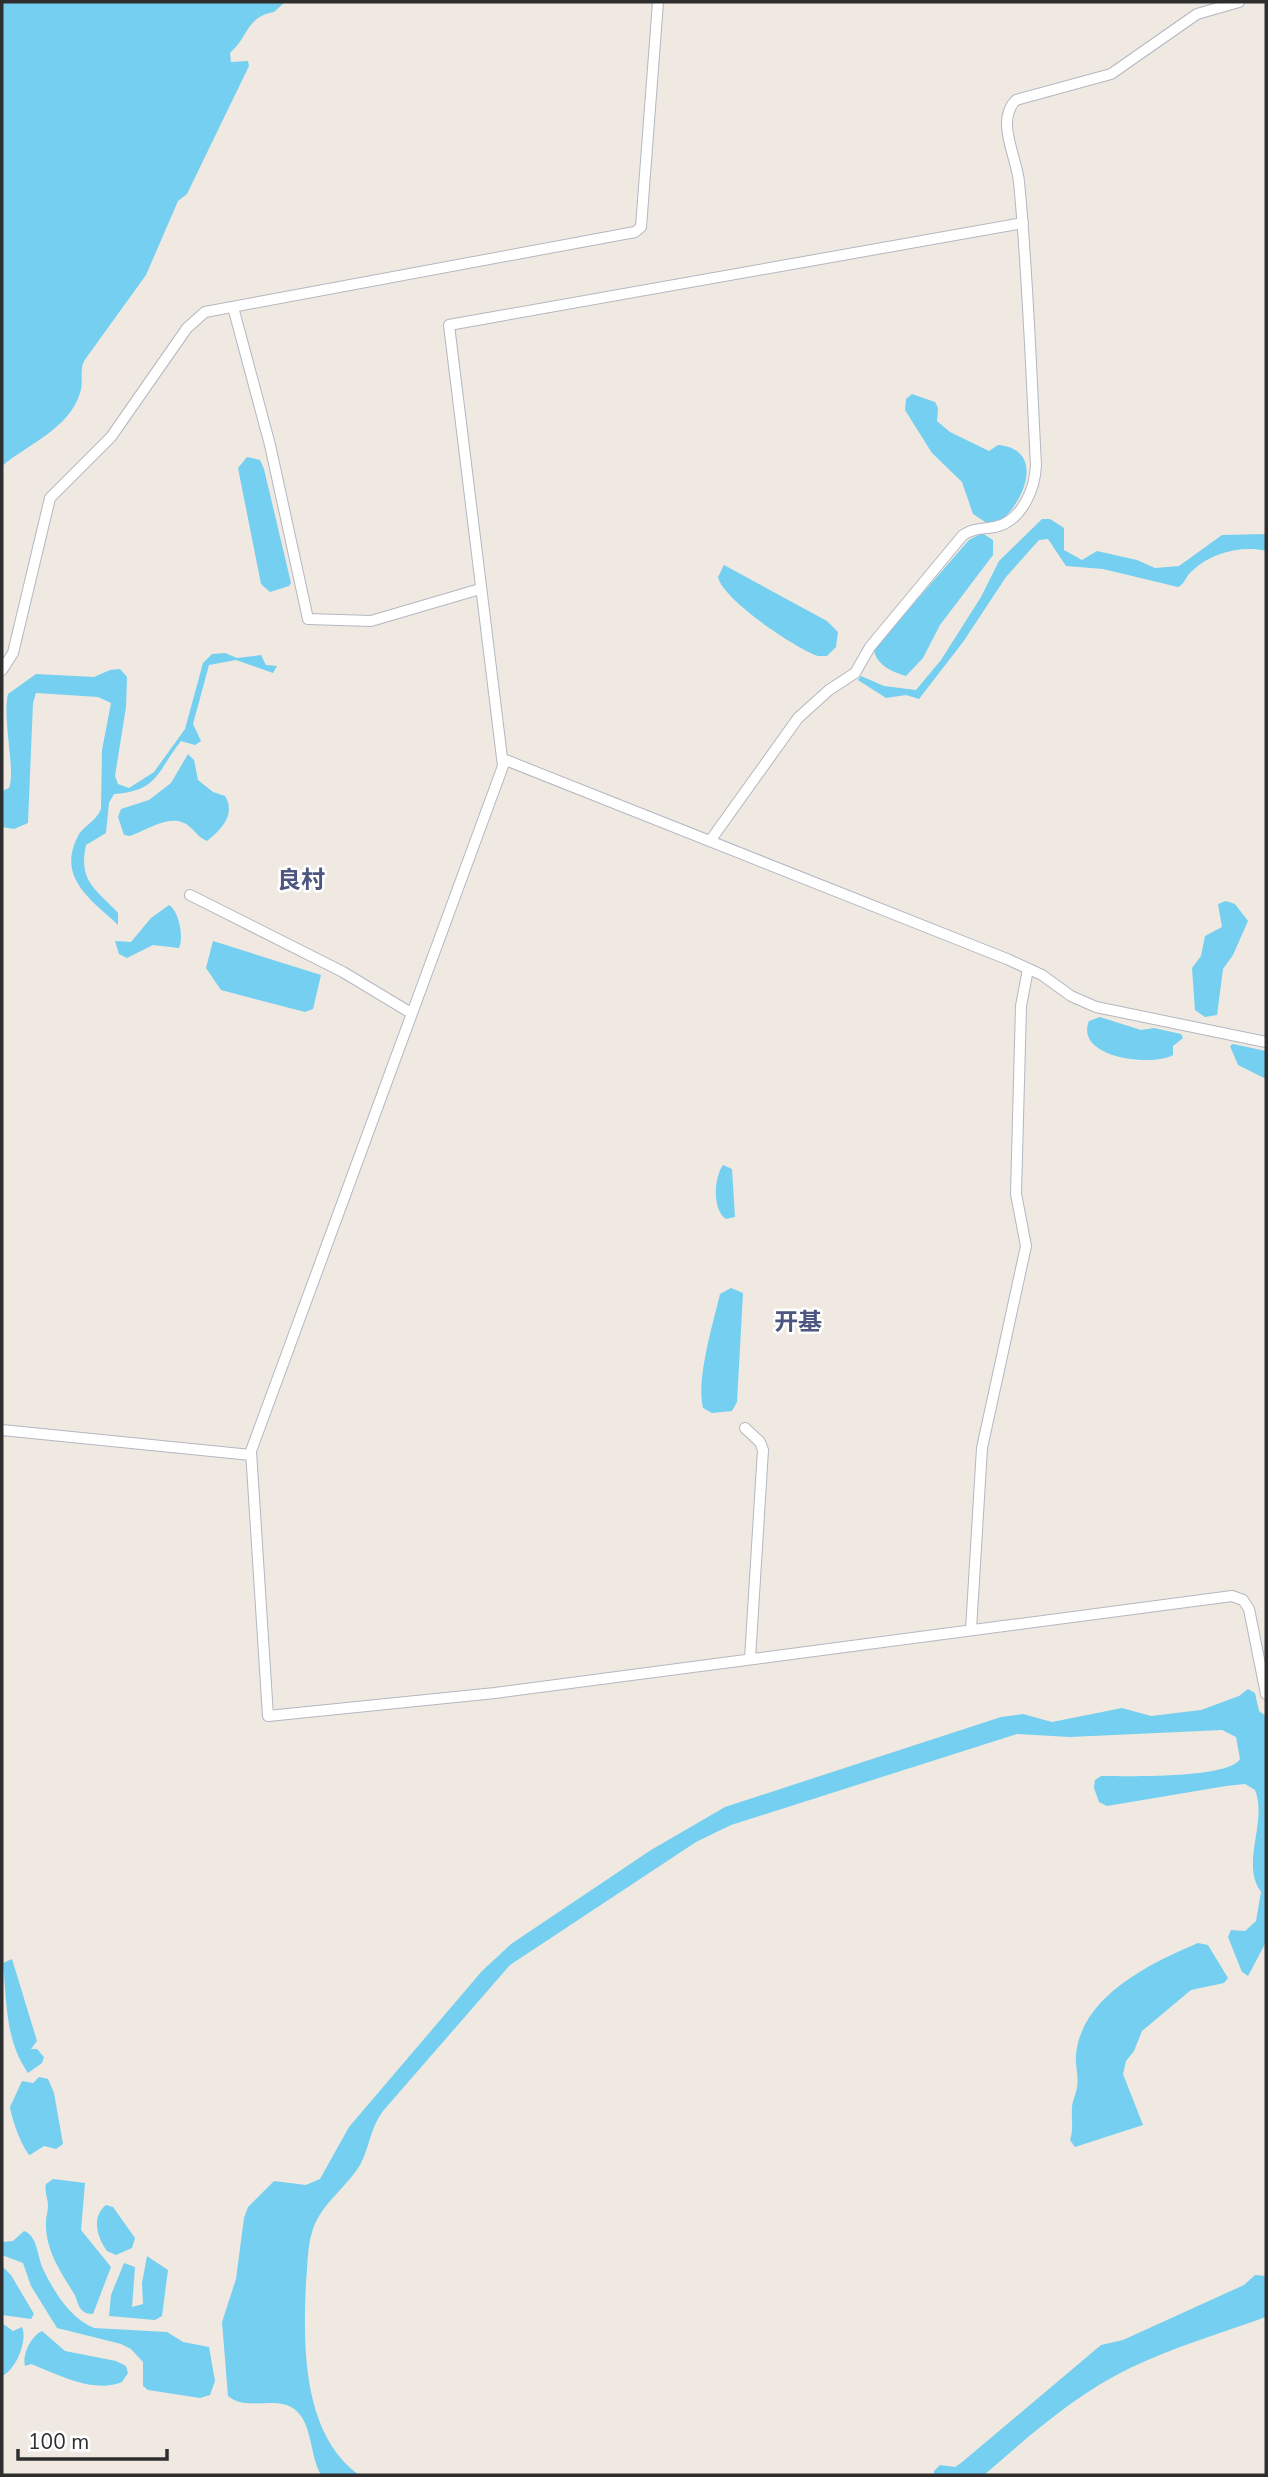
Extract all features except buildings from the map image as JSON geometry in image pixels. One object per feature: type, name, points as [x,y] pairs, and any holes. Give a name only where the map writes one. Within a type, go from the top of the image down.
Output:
[{"type":"street","points":[[2,670],[13,653],[50,498],[111,437],[192,323],[205,312],[635,232],[641,227],[644,216],[658,2]]},
{"type":"street","points":[[710,841],[798,718],[829,690],[855,673],[870,647],[963,535],[976,528],[1006,523],[1032,491],[1036,465],[1023,223],[1019,176],[1007,124],[1010,106],[1016,100],[1111,74],[1197,14],[1239,2]]},
{"type":"street","points":[[1023,223],[449,326],[503,759],[501,776],[260,1422],[251,1455],[268,1716],[495,1693],[1234,1596],[1243,1600],[1249,1609],[1266,1694]]},
{"type":"street","points":[[233,307],[270,445],[308,619],[371,621],[480,589]]},
{"type":"street","points":[[503,759],[1028,969],[1096,1007],[1266,1042]]},
{"type":"street","points":[[190,895],[343,972],[411,1013]]},
{"type":"street","points":[[971,1630],[982,1448],[1026,1246],[1016,1194],[1021,1006],[1028,969]]},
{"type":"street","points":[[745,1428],[760,1443],[763,1450],[750,1659]]},
{"type":"street","points":[[2,1430],[251,1455]]},
{"type":"water","points":[[2,2],[285,2],[274,12],[258,18],[230,53],[231,62],[248,61],[249,66],[187,194],[178,201],[146,275],[84,361],[81,389],[75,406],[47,435],[2,466]]},
{"type":"water","points":[[912,394],[935,402],[938,408],[937,421],[950,432],[989,451],[998,445],[1012,448],[1021,455],[1026,465],[1024,487],[1003,519],[987,523],[973,514],[962,482],[932,453],[905,410],[906,399]]},
{"type":"water","points":[[247,457],[260,460],[264,469],[291,583],[270,592],[261,584],[238,468]]},
{"type":"water","points":[[1042,519],[1050,519],[1064,528],[1064,550],[1082,560],[1097,551],[1137,560],[1155,568],[1179,566],[1222,535],[1266,534],[1266,551],[1247,549],[1217,555],[1190,573],[1178,587],[1103,569],[1066,566],[1048,539],[1039,540],[1006,577],[963,642],[919,699],[906,695],[886,698],[858,680],[861,676],[884,686],[916,690],[941,660],[981,597],[999,561]]},
{"type":"water","points":[[982,533],[993,540],[993,555],[940,625],[923,658],[906,676],[885,667],[877,659],[874,649],[969,540]]},
{"type":"water","points":[[724,565],[827,621],[838,632],[836,647],[827,656],[818,656],[793,644],[761,622],[723,587],[718,577]]},
{"type":"water","points":[[225,653],[237,658],[261,655],[266,665],[277,666],[273,673],[236,660],[209,665],[193,724],[201,741],[195,745],[181,741],[149,784],[140,789],[114,794],[109,803],[106,833],[86,845],[84,858],[87,876],[96,891],[118,913],[118,925],[81,888],[71,866],[77,838],[101,809],[102,750],[111,703],[98,697],[36,693],[33,703],[28,823],[14,829],[2,827],[2,791],[9,788],[11,780],[8,694],[36,674],[94,677],[120,669],[127,677],[126,707],[115,776],[118,784],[129,788],[154,772],[185,729],[203,663],[212,654]]},
{"type":"water","points":[[188,754],[194,760],[198,780],[213,792],[225,796],[229,809],[226,821],[207,841],[190,827],[176,821],[160,823],[130,836],[124,835],[118,817],[121,809],[149,800],[171,783]]},
{"type":"water","points":[[1226,901],[1235,904],[1248,921],[1233,955],[1223,969],[1217,1015],[1205,1017],[1195,1010],[1192,968],[1201,956],[1205,936],[1222,927],[1218,904]]},
{"type":"water","points":[[169,905],[180,925],[179,948],[153,945],[127,958],[119,954],[115,941],[131,942],[151,918]]},
{"type":"water","points":[[213,941],[321,975],[313,1009],[305,1012],[221,990],[206,968]]},
{"type":"water","points":[[1100,1017],[1141,1030],[1154,1028],[1181,1034],[1183,1038],[1173,1046],[1173,1055],[1163,1059],[1118,1056],[1093,1044],[1087,1034],[1089,1021]]},
{"type":"water","points":[[1233,1044],[1266,1051],[1266,1079],[1238,1065],[1230,1046]]},
{"type":"water","points":[[723,1165],[732,1169],[735,1217],[726,1219],[718,1208],[716,1193]]},
{"type":"water","points":[[731,1288],[743,1293],[737,1402],[732,1411],[712,1413],[703,1408],[703,1367],[720,1294]]},
{"type":"water","points":[[1248,1689],[1255,1693],[1259,1711],[1266,1716],[1266,1942],[1248,1976],[1242,1972],[1228,1937],[1231,1930],[1245,1931],[1256,1921],[1261,1892],[1255,1881],[1253,1868],[1258,1815],[1255,1790],[1245,1784],[1226,1786],[1107,1806],[1099,1802],[1094,1788],[1095,1780],[1101,1776],[1175,1775],[1217,1770],[1232,1765],[1240,1759],[1236,1737],[1222,1730],[1070,1737],[1017,1734],[731,1825],[696,1842],[510,1965],[383,2111],[360,2165],[317,2220],[310,2242],[306,2282],[306,2360],[310,2387],[316,2413],[326,2436],[340,2458],[359,2475],[321,2475],[305,2422],[294,2408],[276,2403],[246,2403],[228,2396],[222,2322],[236,2279],[244,2218],[248,2207],[274,2181],[306,2185],[320,2179],[349,2127],[482,1971],[511,1944],[651,1850],[725,1807],[1001,1717],[1023,1714],[1052,1722],[1122,1708],[1151,1716],[1201,1710],[1239,1696]]},
{"type":"water","points":[[1198,1943],[1208,1945],[1228,1978],[1224,1983],[1191,1990],[1142,2031],[1134,2051],[1126,2061],[1123,2074],[1143,2125],[1075,2147],[1070,2140],[1072,2105],[1077,2083],[1076,2055],[1081,2034],[1091,2015],[1121,1984]]},
{"type":"water","points":[[12,1959],[37,2041],[31,2049],[37,2049],[44,2057],[42,2063],[28,2073],[15,2048],[8,2021],[3,1963]]},
{"type":"water","points":[[39,2077],[48,2079],[54,2093],[63,2144],[56,2149],[44,2146],[30,2155],[18,2133],[10,2107],[22,2081],[33,2083]]},
{"type":"water","points":[[53,2179],[85,2183],[81,2230],[111,2267],[93,2314],[84,2312],[79,2306],[54,2259],[48,2241],[46,2184]]},
{"type":"water","points":[[106,2205],[113,2207],[135,2238],[132,2248],[116,2255],[107,2251],[98,2233],[98,2215]]},
{"type":"water","points":[[24,2231],[35,2242],[43,2269],[58,2295],[70,2311],[85,2324],[94,2328],[167,2332],[183,2342],[209,2347],[215,2381],[210,2395],[200,2398],[148,2390],[143,2386],[143,2362],[131,2349],[57,2328],[31,2286],[23,2263],[2,2255],[2,2242],[13,2241]]},
{"type":"water","points":[[147,2256],[168,2270],[162,2316],[155,2320],[109,2316],[111,2295],[124,2263],[135,2267],[132,2307],[143,2304],[142,2283]]},
{"type":"water","points":[[2,2266],[11,2275],[34,2314],[31,2319],[2,2315]]},
{"type":"water","points":[[1255,2275],[1266,2276],[1266,2317],[1163,2353],[1110,2378],[1054,2417],[984,2475],[934,2475],[940,2465],[955,2467],[961,2463],[1101,2345],[1123,2340],[1244,2285]]},
{"type":"water","points":[[2,2323],[13,2331],[22,2327],[23,2339],[16,2361],[2,2376]]},
{"type":"water","points":[[42,2331],[65,2351],[116,2361],[126,2366],[128,2373],[122,2382],[100,2386],[76,2381],[31,2364],[25,2366],[28,2346]]},
{"type":"district","name":"良村","points":[[301,880]]},
{"type":"district","name":"开基","points":[[798,1322]]}]
